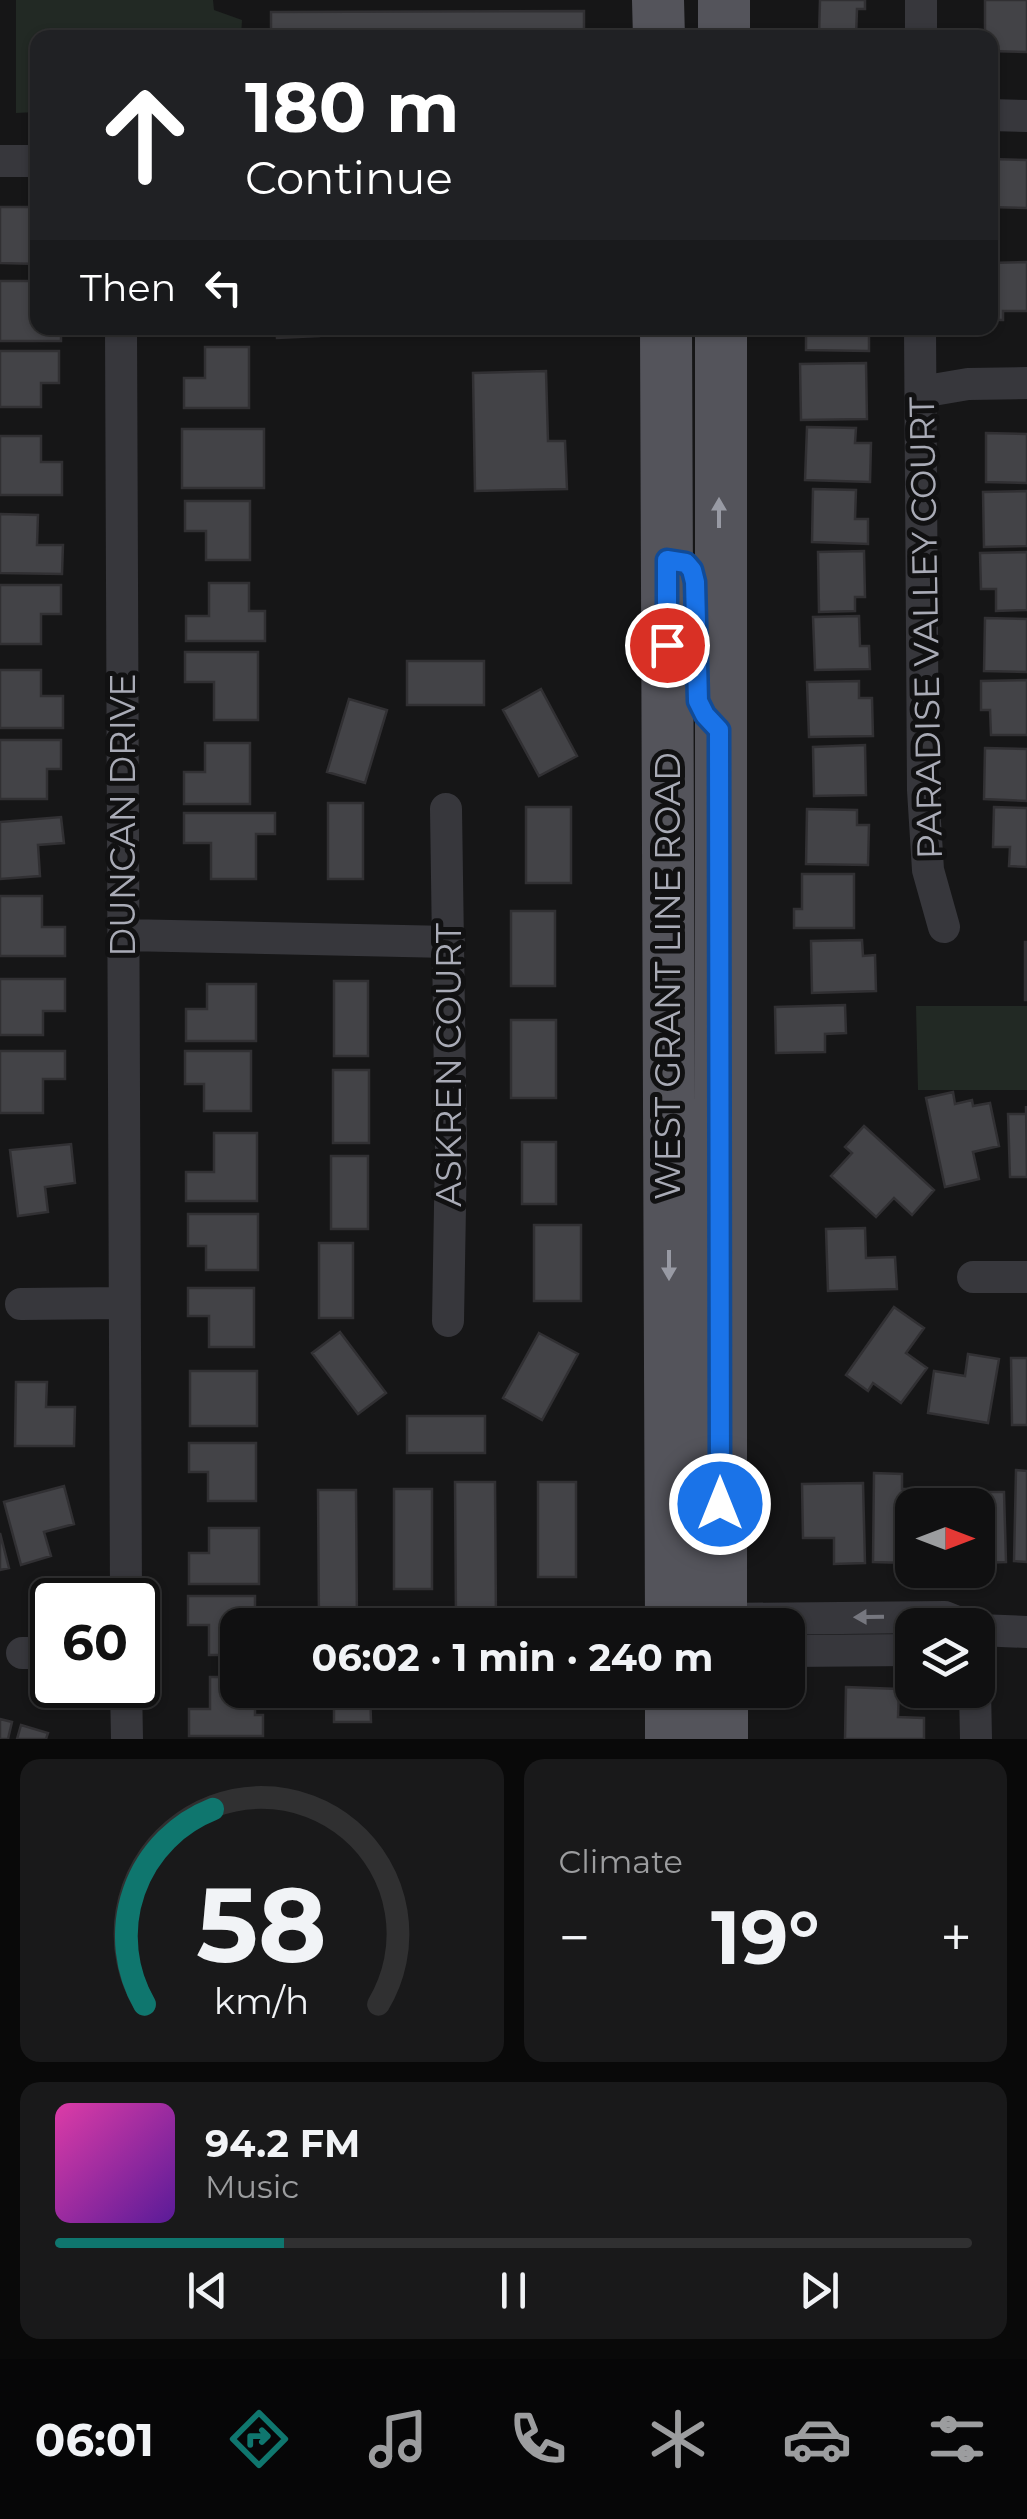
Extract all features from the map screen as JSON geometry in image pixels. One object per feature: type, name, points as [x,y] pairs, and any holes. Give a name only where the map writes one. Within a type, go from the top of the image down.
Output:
[{"type":"main road","points":[[658,0],[659,30]]},
{"type":"main road","points":[[724,0],[724,30]]},
{"type":"main road","name":"WEST GRANT LINE ROAD","points":[[666,335],[667,560],[703,1608]]},
{"type":"main road","name":"WEST GRANT LINE ROAD","points":[[704,1608],[719,730],[721,335]]},
{"type":"main road","points":[[667,560],[686,563],[692,570],[698,701],[719,730]]},
{"type":"main road","points":[[671,1708],[671,1739]]},
{"type":"main road","points":[[722,1708],[722,1739]]},
{"type":"street","points":[[921,0],[921,30]]},
{"type":"street","points":[[998,115],[1027,116]]},
{"type":"street","points":[[0,161],[30,161]]},
{"type":"street","name":"DUNCAN DRIVE","points":[[121,335],[126,1578]]},
{"type":"street","name":"PARADISE VALLEY COURT","points":[[920,335],[923,790],[928,870],[944,927]]},
{"type":"street","points":[[922,392],[968,384],[1027,384]]},
{"type":"street","name":"ASKREN COURT","points":[[446,809],[448,1322]]},
{"type":"street","points":[[124,935],[449,942]]},
{"type":"street","points":[[972,1277],[1027,1278]]},
{"type":"street","points":[[21,1304],[122,1303]]},
{"type":"street","points":[[805,1620],[895,1617]]},
{"type":"street","points":[[995,1631],[1027,1632]]},
{"type":"street","points":[[805,1651],[895,1650]]},
{"type":"street","points":[[126,1708],[127,1739]]},
{"type":"street","points":[[976,1708],[976,1739]]},
{"type":"shaded area","points":[[16,0],[213,0],[214,10],[242,20],[241,30],[30,30],[30,112],[16,113]]},
{"type":"shaded area","points":[[916,1006],[1027,1006],[1027,1090],[918,1090]]},
{"type":"building","points":[[820,0],[865,0],[865,9],[857,9],[856,30],[819,30]]},
{"type":"building","points":[[985,0],[1027,0],[1027,52],[998,51],[998,30],[985,30]]},
{"type":"building","points":[[584,11],[584,30],[271,30],[271,12]]},
{"type":"building","points":[[998,159],[1027,160],[1027,208],[998,207]]},
{"type":"building","points":[[0,207],[30,207],[30,264],[0,263]]},
{"type":"building","points":[[1027,262],[1027,311],[1003,311],[1003,320],[998,320],[998,263]]},
{"type":"building","points":[[0,281],[30,281],[30,335],[61,335],[61,341],[0,341]]},
{"type":"building","points":[[277,335],[319,335],[319,336]]},
{"type":"building","points":[[806,335],[869,335],[869,351],[806,350]]},
{"type":"building","points":[[205,347],[249,347],[249,408],[184,408],[184,378],[205,378]]},
{"type":"building","points":[[0,351],[59,351],[59,383],[41,383],[41,407],[0,407]]},
{"type":"building","points":[[866,363],[867,419],[801,420],[800,364]]},
{"type":"building","points":[[546,371],[548,441],[565,441],[567,489],[475,491],[473,373]]},
{"type":"building","points":[[807,427],[856,428],[855,443],[871,443],[870,482],[805,480]]},
{"type":"building","points":[[182,429],[264,429],[264,488],[182,488]]},
{"type":"building","points":[[986,433],[1027,434],[1027,483],[986,482]]},
{"type":"building","points":[[0,436],[41,436],[41,462],[62,462],[62,495],[0,495]]},
{"type":"building","points":[[813,489],[856,490],[855,519],[868,519],[868,544],[812,542]]},
{"type":"building","points":[[1027,491],[1027,546],[984,547],[983,492]]},
{"type":"building","points":[[185,501],[250,501],[250,560],[206,560],[206,531],[185,531]]},
{"type":"building","points":[[0,514],[38,515],[37,545],[63,545],[62,574],[0,573]]},
{"type":"building","points":[[864,551],[865,597],[855,597],[855,611],[819,612],[818,552]]},
{"type":"building","points":[[1027,552],[1027,610],[996,611],[996,589],[981,589],[980,553]]},
{"type":"building","points":[[209,583],[249,583],[249,611],[265,611],[265,641],[186,641],[186,616],[209,616]]},
{"type":"building","points":[[0,585],[61,585],[61,614],[41,614],[41,644],[0,644]]},
{"type":"building","points":[[859,616],[860,646],[869,646],[870,669],[815,670],[813,617]]},
{"type":"building","points":[[985,618],[1027,619],[1027,672],[984,671]]},
{"type":"building","points":[[185,652],[258,652],[258,720],[214,720],[214,682],[185,682]]},
{"type":"building","points":[[407,661],[484,661],[484,705],[407,705]]},
{"type":"building","points":[[0,670],[41,670],[41,696],[63,696],[63,728],[0,728]]},
{"type":"building","points":[[1027,680],[1027,735],[991,735],[990,710],[981,710],[981,681]]},
{"type":"building","points":[[859,681],[859,698],[872,698],[873,736],[809,737],[807,682]]},
{"type":"building","points":[[541,689],[577,756],[539,776],[503,710]]},
{"type":"building","points":[[349,699],[387,710],[365,783],[327,772]]},
{"type":"building","points":[[0,740],[61,740],[61,769],[47,769],[47,799],[0,799]]},
{"type":"building","points":[[205,743],[250,743],[250,804],[184,804],[184,772],[205,772]]},
{"type":"building","points":[[865,745],[866,795],[814,796],[813,747]]},
{"type":"building","points":[[985,748],[1027,749],[1027,801],[984,799]]},
{"type":"building","points":[[328,803],[363,803],[363,879],[328,879]]},
{"type":"building","points":[[526,807],[571,807],[571,883],[526,883]]},
{"type":"building","points":[[994,807],[1027,808],[1027,867],[1009,866],[1010,847],[993,847]]},
{"type":"building","points":[[807,809],[857,810],[857,825],[869,825],[868,865],[806,864]]},
{"type":"building","points":[[184,813],[275,813],[275,834],[256,834],[256,879],[211,879],[211,843],[184,843]]},
{"type":"building","points":[[61,817],[64,843],[38,845],[40,876],[0,879],[0,822]]},
{"type":"building","points":[[802,874],[854,874],[854,928],[794,928],[794,909],[802,909]]},
{"type":"building","points":[[0,896],[42,896],[42,927],[65,927],[65,956],[0,956]]},
{"type":"building","points":[[511,911],[555,911],[555,986],[511,986]]},
{"type":"building","points":[[862,940],[863,956],[875,955],[876,991],[812,993],[811,941]]},
{"type":"building","points":[[1027,942],[1027,1000],[1025,1000]]},
{"type":"building","points":[[0,979],[65,979],[65,1011],[43,1011],[43,1035],[0,1035]]},
{"type":"building","points":[[334,981],[368,981],[368,1056],[334,1056]]},
{"type":"building","points":[[207,984],[256,984],[256,1041],[186,1041],[186,1009],[207,1009]]},
{"type":"building","points":[[845,1005],[846,1033],[825,1034],[825,1052],[776,1053],[775,1007]]},
{"type":"building","points":[[511,1020],[556,1020],[556,1098],[511,1098]]},
{"type":"building","points":[[0,1051],[65,1051],[65,1079],[43,1079],[43,1113],[0,1113]]},
{"type":"building","points":[[185,1051],[251,1051],[251,1111],[204,1111],[204,1084],[185,1084]]},
{"type":"building","points":[[333,1070],[369,1070],[369,1143],[333,1143]]},
{"type":"building","points":[[953,1092],[955,1104],[972,1100],[973,1106],[990,1103],[999,1146],[973,1152],[979,1179],[945,1187],[926,1098]]},
{"type":"building","points":[[1026,1106],[1027,1177],[1010,1177],[1008,1114],[1026,1114]]},
{"type":"building","points":[[864,1126],[934,1190],[912,1215],[894,1198],[876,1217],[831,1176],[852,1153],[845,1147]]},
{"type":"building","points":[[214,1133],[257,1133],[257,1201],[186,1201],[186,1172],[214,1172]]},
{"type":"building","points":[[522,1142],[556,1142],[556,1204],[522,1204]]},
{"type":"building","points":[[71,1144],[75,1183],[45,1187],[48,1212],[18,1216],[10,1150]]},
{"type":"building","points":[[331,1156],[368,1156],[368,1229],[331,1229]]},
{"type":"building","points":[[188,1214],[258,1214],[258,1270],[206,1270],[206,1246],[188,1246]]},
{"type":"building","points":[[534,1225],[581,1225],[581,1301],[534,1301]]},
{"type":"building","points":[[865,1228],[866,1258],[895,1257],[897,1289],[828,1291],[826,1229]]},
{"type":"building","points":[[319,1243],[353,1243],[353,1318],[319,1318]]},
{"type":"building","points":[[188,1288],[254,1288],[254,1347],[209,1347],[209,1316],[188,1316]]},
{"type":"building","points":[[894,1307],[924,1328],[906,1353],[927,1368],[901,1403],[873,1383],[868,1391],[846,1375]]},
{"type":"building","points":[[340,1332],[386,1393],[358,1414],[312,1353]]},
{"type":"building","points":[[539,1333],[578,1354],[542,1420],[503,1398]]},
{"type":"building","points":[[968,1354],[999,1359],[988,1423],[928,1413],[934,1371],[965,1376]]},
{"type":"building","points":[[1011,1358],[1027,1358],[1027,1425],[1012,1425]]},
{"type":"building","points":[[190,1371],[257,1371],[257,1426],[190,1426]]},
{"type":"building","points":[[16,1382],[47,1382],[46,1407],[75,1407],[74,1446],[15,1446]]},
{"type":"building","points":[[407,1416],[485,1416],[485,1453],[407,1453]]},
{"type":"building","points":[[189,1443],[256,1443],[256,1501],[208,1501],[208,1472],[189,1472]]},
{"type":"building","points":[[1016,1470],[1027,1471],[1027,1562],[1014,1561]]},
{"type":"building","points":[[874,1473],[902,1474],[902,1488],[895,1488],[895,1563],[873,1562]]},
{"type":"building","points":[[455,1482],[495,1482],[496,1608],[456,1608]]},
{"type":"building","points":[[538,1482],[576,1482],[576,1577],[538,1577]]},
{"type":"building","points":[[863,1483],[865,1563],[834,1564],[834,1538],[803,1538],[802,1484]]},
{"type":"building","points":[[64,1486],[74,1524],[44,1532],[51,1556],[21,1565],[4,1502]]},
{"type":"building","points":[[394,1489],[432,1489],[432,1589],[394,1589]]},
{"type":"building","points":[[318,1490],[356,1490],[357,1608],[319,1608]]},
{"type":"building","points":[[995,1492],[1004,1492],[1006,1562],[995,1562]]},
{"type":"building","points":[[209,1528],[259,1528],[259,1584],[189,1584],[189,1553],[209,1553]]},
{"type":"building","points":[[0,1533],[9,1568],[0,1570]]},
{"type":"building","points":[[188,1596],[255,1596],[255,1608],[220,1608],[220,1655],[209,1655],[209,1625],[188,1625]]},
{"type":"building","points":[[210,1677],[220,1677],[220,1708],[255,1708],[255,1715],[263,1715],[263,1736],[189,1736],[189,1709],[210,1709]]},
{"type":"building","points":[[846,1687],[895,1689],[898,1717],[924,1718],[924,1739],[845,1739]]},
{"type":"building","points":[[334,1708],[371,1708],[371,1722],[334,1722]]},
{"type":"building","points":[[0,1719],[12,1722],[8,1739],[0,1739]]},
{"type":"building","points":[[21,1725],[48,1733],[46,1739],[17,1739]]},
{"type":"route","points":[[667,645],[667,560],[679,560],[692,570],[695,582],[698,701],[719,730],[720,1504]]}]
